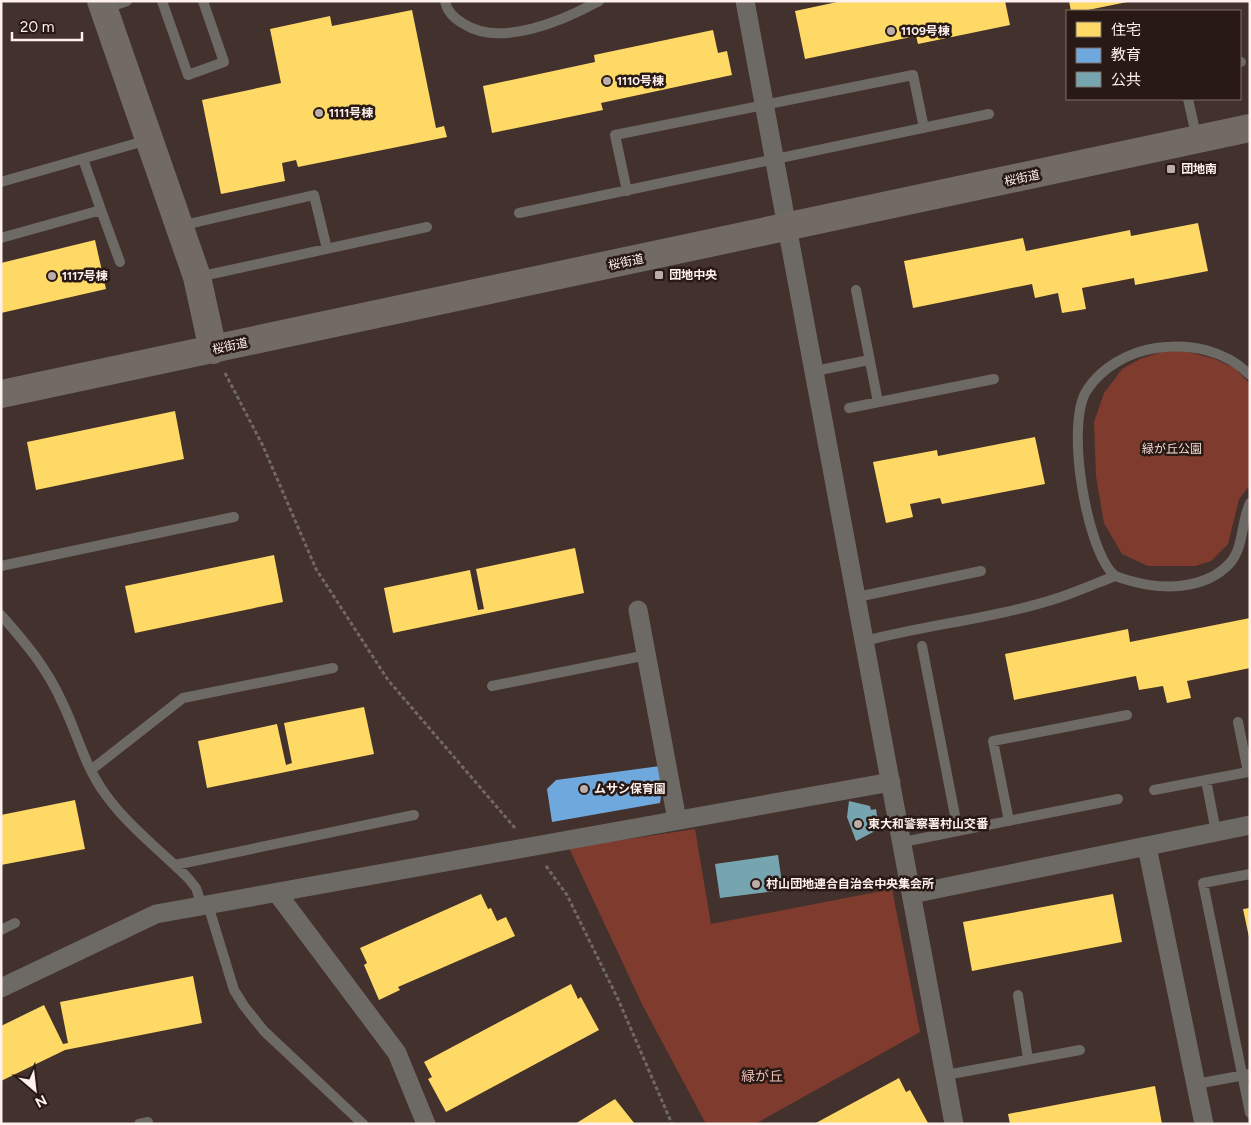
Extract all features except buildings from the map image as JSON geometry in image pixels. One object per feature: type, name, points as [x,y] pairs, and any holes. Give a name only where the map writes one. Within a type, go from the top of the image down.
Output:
[{"type":"street","points":[[745,1],[789,228],[954,1124]]},
{"type":"street","points":[[111,4],[149,139],[197,277],[213,350]]},
{"type":"street","name":"桜街道","points":[[1,394],[789,228],[1250,128]]},
{"type":"street","points":[[638,610],[677,820]]},
{"type":"street","points":[[1,988],[156,914],[891,782]]},
{"type":"street","points":[[912,894],[1250,825]]},
{"type":"street","points":[[1147,847],[1204,1124]]},
{"type":"street","points":[[277,893],[389,1040],[397,1053],[426,1124]]},
{"type":"lane","points":[[162,1],[188,75],[224,62],[203,1]]},
{"type":"lane","points":[[445,1],[455,19],[481,33],[500,35],[574,14],[599,1]]},
{"type":"lane","points":[[627,191],[616,135],[913,75],[924,128]]},
{"type":"lane","points":[[1188,100],[1197,140]]},
{"type":"lane","points":[[519,213],[990,114]]},
{"type":"lane","points":[[1,182],[149,139]]},
{"type":"lane","points":[[82,159],[120,262]]},
{"type":"lane","points":[[179,226],[314,195],[327,249]]},
{"type":"lane","points":[[1,238],[101,210]]},
{"type":"lane","points":[[197,277],[427,227]]},
{"type":"lane","points":[[856,290],[878,402]]},
{"type":"lane","points":[[1115,576],[1101,558],[1085,503],[1077,436],[1078,411],[1086,391],[1112,364],[1149,349],[1169,346],[1201,348],[1224,356],[1241,366],[1250,375]]},
{"type":"lane","points":[[815,370],[870,360]]},
{"type":"lane","points":[[849,408],[994,379]]},
{"type":"lane","points":[[865,641],[912,629],[1015,609],[1060,598],[1115,576],[1167,588],[1212,577],[1230,563],[1240,545],[1242,524],[1250,503]]},
{"type":"lane","points":[[1,566],[234,517]]},
{"type":"lane","points":[[857,597],[981,572]]},
{"type":"lane","points":[[1,615],[36,656],[54,684],[91,770],[101,788],[127,820],[176,865],[196,888],[205,905],[234,990],[244,1006],[264,1031],[362,1124]]},
{"type":"lane","points":[[922,646],[958,831]]},
{"type":"lane","points":[[492,686],[646,655]]},
{"type":"lane","points":[[91,770],[184,698],[333,668]]},
{"type":"lane","points":[[1009,821],[993,742],[1127,716]]},
{"type":"lane","points":[[1154,790],[1248,772],[1238,722]]},
{"type":"lane","points":[[1206,780],[1216,832]]},
{"type":"lane","points":[[902,842],[1118,799]]},
{"type":"lane","points":[[176,865],[414,815]]},
{"type":"lane","points":[[1250,874],[1203,883],[1246,1075],[1250,1113]]},
{"type":"lane","points":[[1,930],[15,923]]},
{"type":"lane","points":[[1018,995],[1028,1059]]},
{"type":"lane","points":[[946,1075],[1080,1050]]},
{"type":"lane","points":[[1196,1084],[1246,1075]]},
{"type":"path","points":[[213,350],[263,446],[316,569],[388,680],[531,846],[567,894],[618,1000],[672,1124]]},
{"type":"green space","name":"緑が丘公園","points":[[1174,348],[1215,359],[1236,369],[1250,384],[1250,485],[1239,499],[1228,544],[1211,561],[1195,566],[1148,566],[1122,554],[1104,523],[1096,476],[1094,422],[1104,393],[1122,369],[1140,359]]},
{"type":"green space","points":[[695,829],[711,924],[892,889],[920,1032],[755,1124],[706,1124],[643,1006],[569,848]]},
{"type":"place","name":"1109号棟","points":[[891,31]]},
{"type":"place","name":"1110号棟","points":[[607,81]]},
{"type":"place","name":"1111号棟","points":[[319,113]]},
{"type":"place","name":"団地南","points":[[1171,169]]},
{"type":"place","name":"団地中央","points":[[659,275]]},
{"type":"place","name":"1117号棟","points":[[52,276]]},
{"type":"place","name":"ムサシ保育園","points":[[584,789]]},
{"type":"place","name":"東大和警察署村山交番","points":[[858,824]]},
{"type":"place","name":"村山団地連合自治会中央集会所","points":[[756,884]]},
{"type":"district","name":"緑が丘","points":[[762,1076]]}]
